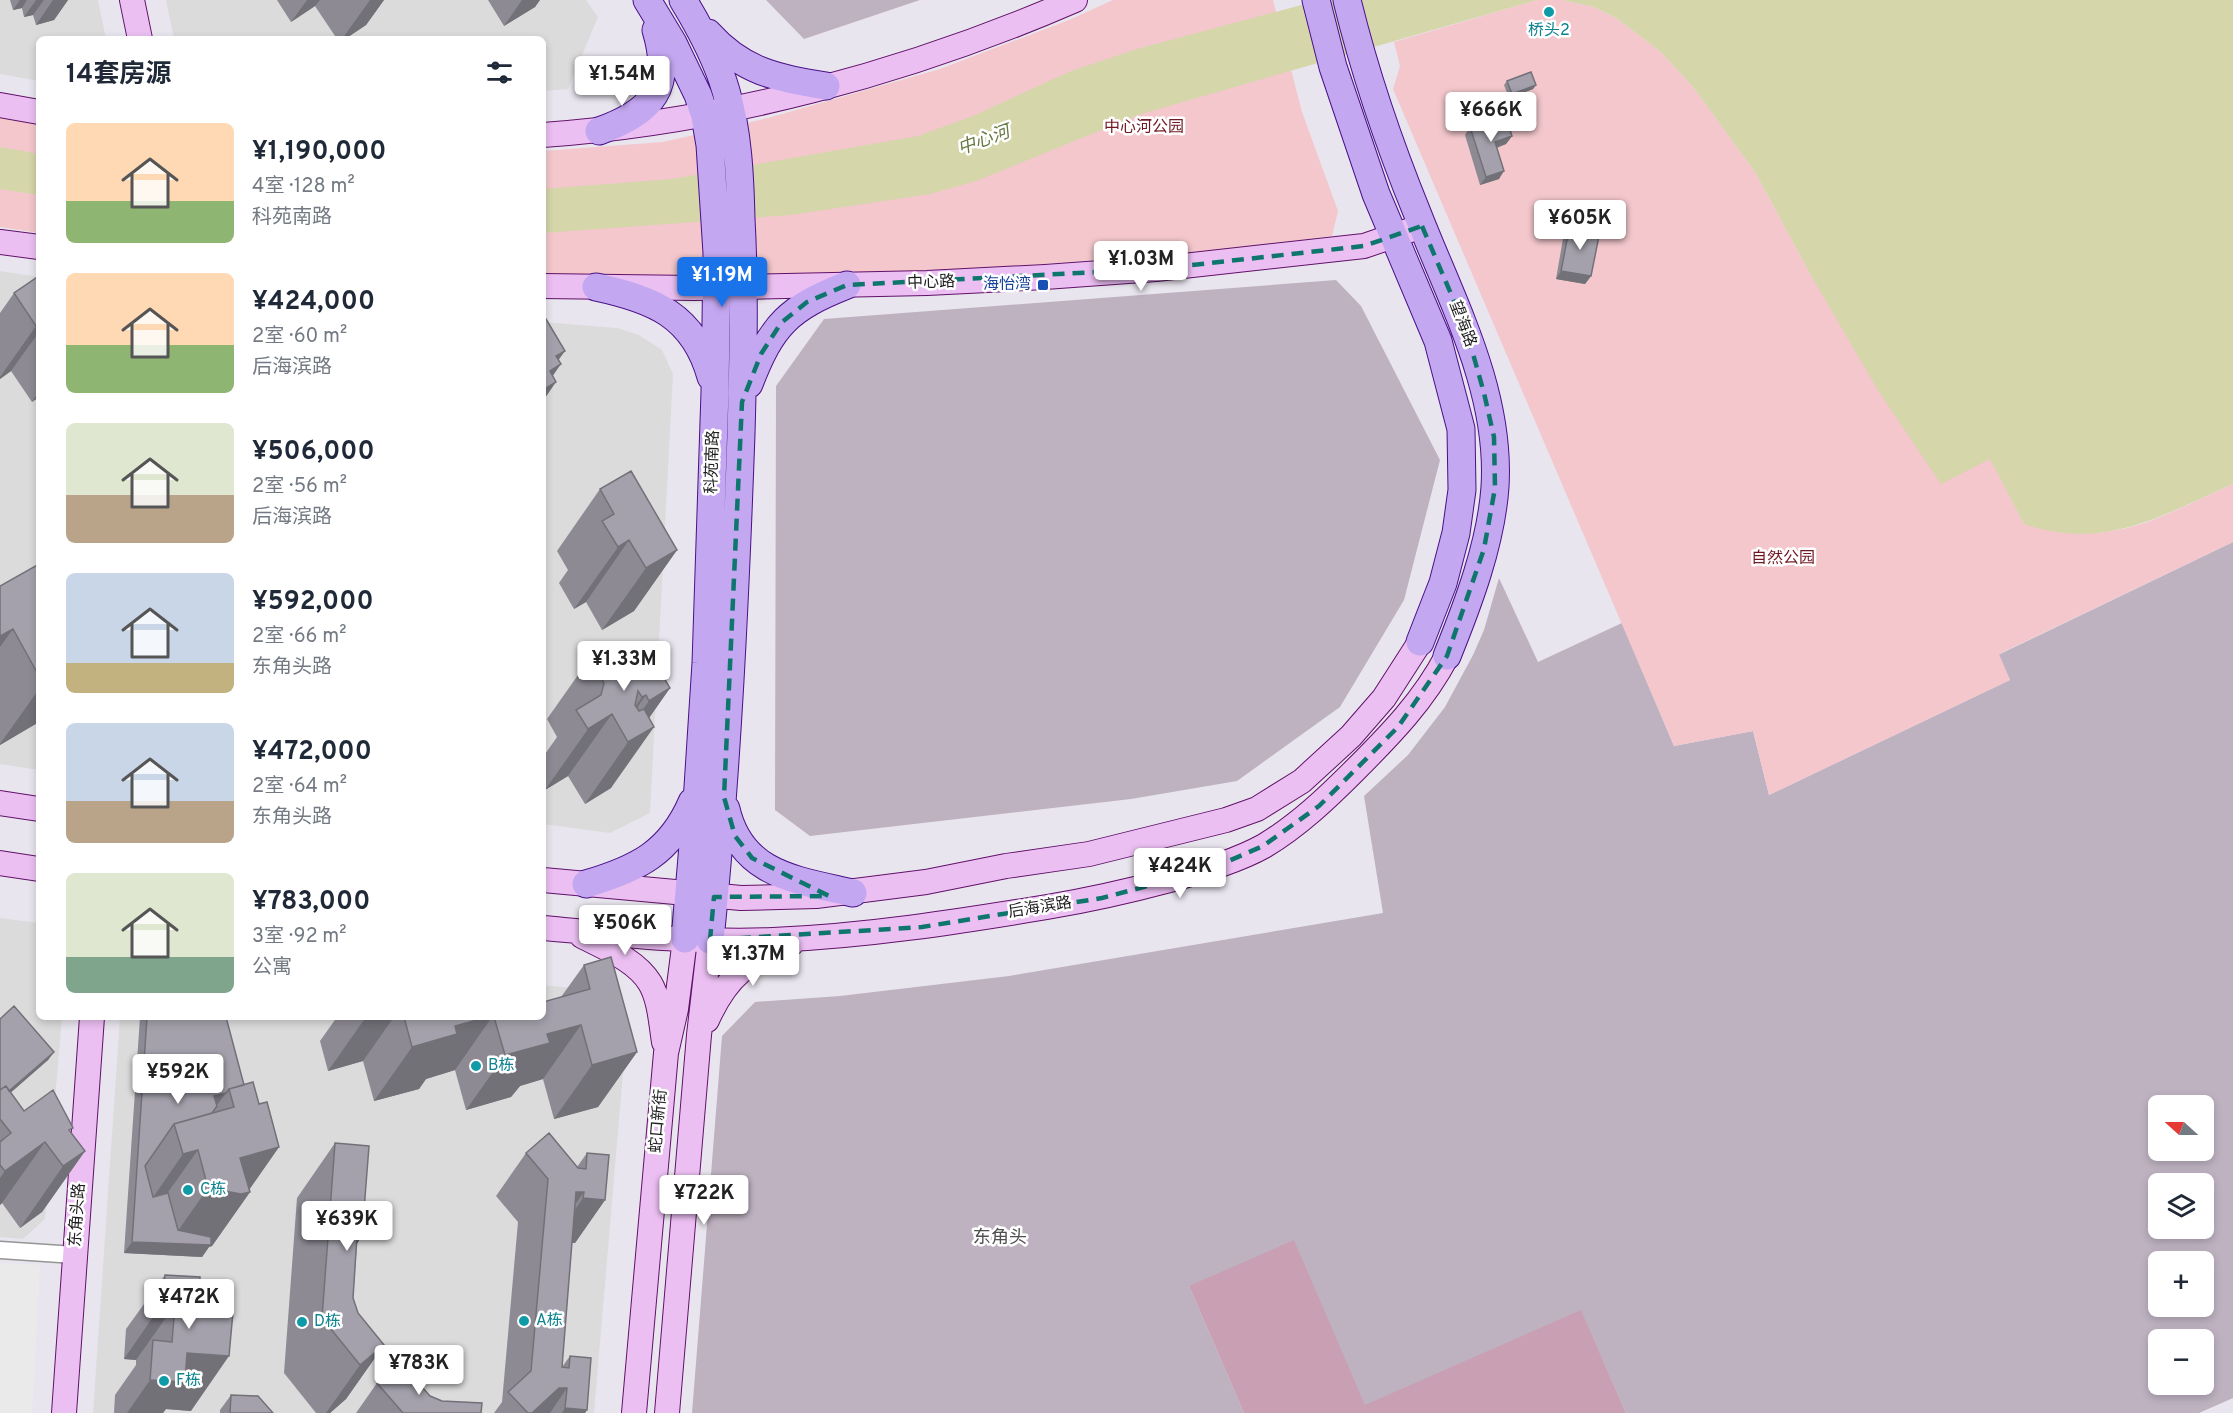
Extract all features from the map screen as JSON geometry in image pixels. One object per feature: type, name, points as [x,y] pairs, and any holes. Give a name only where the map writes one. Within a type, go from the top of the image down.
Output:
[{"type":"main road","points":[[132,0],[139,36]]},
{"type":"main road","points":[[599,131],[630,119],[657,92],[663,66],[647,0]]},
{"type":"main road","name":"科苑南路","points":[[647,0],[673,43],[698,95],[705,116],[730,253]]},
{"type":"main road","points":[[546,135],[599,131],[705,116],[826,86],[937,53],[1075,0]]},
{"type":"main road","name":"望海路","points":[[1316,0],[1333,67],[1376,194],[1438,341],[1461,429],[1462,490],[1456,533],[1443,583],[1420,642]]},
{"type":"main road","name":"望海路","points":[[1347,0],[1361,58],[1405,183],[1466,329],[1494,437],[1495,488],[1484,549],[1468,603],[1447,657]]},
{"type":"main road","points":[[684,1],[701,26],[715,41],[747,65],[771,76],[826,86]]},
{"type":"main road","name":"科苑南路","points":[[684,1],[714,58],[726,90],[737,142],[730,253],[742,402],[732,662],[724,797],[702,895],[697,939]]},
{"type":"main road","points":[[0,105],[36,111]]},
{"type":"main road","name":"中心路","points":[[546,286],[731,287],[927,284],[1155,270],[1364,246],[1422,226]]},
{"type":"main road","points":[[0,242],[36,247]]},
{"type":"main road","points":[[742,402],[761,354],[781,323],[807,302],[848,285]]},
{"type":"main road","points":[[596,287],[645,299],[681,323],[692,335],[707,362],[715,392]]},
{"type":"main road","name":"科苑南路","points":[[702,895],[698,787],[706,663],[715,392],[731,287]]},
{"type":"main road","points":[[546,880],[702,895],[756,898],[816,897],[853,893],[1089,854],[1226,820],[1257,809],[1302,781],[1352,736],[1384,698],[1420,642]]},
{"type":"main road","name":"后海滨路","points":[[546,928],[697,939],[805,938],[922,927],[1102,898],[1208,870],[1263,846],[1319,806],[1398,727],[1432,684],[1447,657]]},
{"type":"main road","points":[[586,884],[635,866],[662,848],[681,824],[698,787]]},
{"type":"main road","points":[[724,797],[735,836],[752,858],[783,875],[853,893]]},
{"type":"main road","points":[[0,803],[36,809]]},
{"type":"main road","points":[[0,863],[36,869]]},
{"type":"main road","points":[[572,931],[618,956],[643,974],[651,984],[659,1010],[666,1053]]},
{"type":"main road","points":[[699,1035],[723,988],[737,972],[751,962],[805,938]]},
{"type":"main road","name":"蛇口新街","points":[[667,1413],[699,1035],[697,939]]},
{"type":"main road","name":"蛇口新街","points":[[634,1413],[666,1053],[676,1009],[697,939]]},
{"type":"main road","name":"东角头路","points":[[64,1413],[92,1020]]},
{"type":"street","points":[[0,1250],[75,1255]]},
{"type":"highlighted area","points":[[1422,226],[1466,329],[1484,393],[1494,437],[1495,488],[1484,549],[1447,656],[1398,727],[1319,806],[1263,846],[1208,870],[1102,898],[922,927],[710,940],[714,897],[829,896],[752,858],[735,836],[724,797],[742,402],[761,354],[781,323],[807,302],[847,285],[1156,269],[1364,246]]},
{"type":"shaded area","points":[[0,0],[98,0],[105,36],[36,36],[36,80],[0,74]]},
{"type":"shaded area","points":[[166,0],[586,0],[598,17],[568,89],[546,91],[546,36],[173,36]]},
{"type":"shaded area","points":[[766,0],[920,0],[804,39]]},
{"type":"shaded area","points":[[0,271],[36,277],[36,770],[0,764]]},
{"type":"shaded area","points":[[1336,280],[1361,306],[1440,460],[1404,600],[1340,707],[1237,781],[1131,799],[810,836],[775,810],[776,386],[824,319]]},
{"type":"shaded area","points":[[546,322],[617,328],[639,335],[662,350],[673,374],[650,813],[610,833],[546,824]]},
{"type":"shaded area","points":[[2233,542],[2233,1398],[2199,1413],[1626,1413],[1581,1311],[1365,1406],[1189,1286],[1244,1413],[692,1413],[722,1036],[755,1002],[840,996],[1009,976],[1383,913],[1364,796],[1408,755],[1445,707],[1484,630],[1499,578],[1538,662],[1622,623],[1674,746],[1753,731],[1769,795],[2010,680],[1998,655]]},
{"type":"shaded area","points":[[0,918],[36,923],[36,1020],[62,1020],[45,1219],[23,1239],[0,1237]]},
{"type":"shaded area","points":[[546,985],[591,990],[628,1015],[594,1413],[93,1413],[120,1020],[546,1020]]},
{"type":"shaded area","points":[[1294,1240],[1365,1405],[1581,1310],[1626,1413],[1244,1413],[1189,1286]]},
{"type":"shaded area","points":[[0,1263],[40,1265],[32,1413],[0,1413]]},
{"type":"green space","name":"中心河公园","points":[[1113,0],[1273,0],[1302,112],[1338,211],[1332,236],[1246,247],[949,271],[670,277],[546,274],[546,151],[663,142],[768,118],[940,69],[1069,20]]},
{"type":"green space","name":"自然公园","points":[[1537,0],[1562,0],[1594,7],[1616,18],[1661,52],[1693,87],[1755,172],[1813,279],[1990,458],[2024,524],[2055,531],[2109,532],[2156,519],[2233,484],[2233,542],[1999,654],[2010,680],[1769,795],[1753,731],[1674,746],[1393,89],[1400,66],[1394,42]]},
{"type":"green space","points":[[0,116],[36,122],[36,233],[0,227]]},
{"type":"water","name":"中心河","points":[[1320,0],[1537,0],[1141,114],[976,181],[930,194],[791,215],[546,233],[546,189],[672,179],[918,136],[973,116],[1071,71],[1137,49]]},
{"type":"water","points":[[1562,0],[2233,0],[2233,484],[2157,518],[2107,532],[2080,534],[2053,532],[2024,524],[1990,459],[1941,484],[1879,392],[1813,279],[1755,172],[1693,87],[1661,52],[1616,18],[1594,7]]},
{"type":"water","points":[[0,147],[36,153],[36,195],[0,189]]},
{"type":"building","points":[[1531,72],[1536,85],[1512,94],[1507,81]]},
{"type":"building","points":[[1505,115],[1512,136],[1495,142],[1504,171],[1486,177],[1470,127]]},
{"type":"building","points":[[1570,225],[1600,231],[1591,276],[1561,271]]},
{"type":"building","points":[[36,278],[36,326],[14,293]]},
{"type":"building","points":[[546,319],[565,351],[556,356],[561,364],[550,371],[556,382],[546,388]]},
{"type":"building","points":[[631,471],[677,550],[646,568],[629,540],[618,547],[602,521],[614,514],[600,489]]},
{"type":"building","points":[[36,566],[36,671],[13,629],[0,636],[0,586]]},
{"type":"building","points":[[609,646],[624,671],[633,666],[628,657],[645,646],[670,688],[649,701],[646,695],[642,697],[638,691],[635,705],[639,711],[644,709],[654,727],[628,742],[612,714],[588,729],[576,710],[601,695],[604,683],[590,658]]},
{"type":"building","points":[[611,957],[637,1052],[592,1065],[581,1025],[547,1034],[550,1043],[505,1055],[495,1020],[546,1020],[546,1001],[590,989],[584,965]]},
{"type":"building","points":[[14,1006],[54,1052],[9,1091],[6,1086],[0,1090],[0,1019]]},
{"type":"building","points":[[147,1020],[227,1020],[244,1085],[214,1096],[217,1106],[212,1113],[174,1124],[145,1166],[153,1197],[168,1193],[178,1230],[211,1237],[211,1245],[132,1242]]},
{"type":"building","points":[[405,1020],[477,1020],[455,1026],[457,1034],[412,1047]]},
{"type":"building","points":[[253,1082],[259,1104],[267,1102],[279,1147],[240,1158],[250,1192],[241,1194],[208,1188],[198,1150],[183,1154],[174,1124],[234,1107],[229,1089]]},
{"type":"building","points":[[6,1086],[24,1111],[53,1090],[73,1128],[69,1130],[85,1151],[63,1166],[45,1142],[5,1171],[0,1165],[0,1142],[11,1133],[0,1119],[0,1090]]},
{"type":"building","points":[[549,1133],[578,1168],[586,1169],[587,1153],[609,1155],[605,1200],[583,1198],[584,1192],[576,1192],[562,1367],[569,1368],[570,1356],[591,1358],[587,1410],[565,1408],[567,1388],[559,1388],[532,1413],[528,1413],[508,1392],[531,1371],[548,1179],[526,1153]]},
{"type":"building","points":[[335,1143],[369,1146],[362,1236],[357,1236],[353,1298],[358,1313],[384,1345],[360,1365],[322,1318]]},
{"type":"building","points":[[165,1275],[200,1277],[198,1309],[233,1312],[229,1356],[187,1353],[185,1382],[150,1380],[153,1340],[172,1342],[175,1305],[162,1304]]},
{"type":"building","points":[[400,1362],[430,1396],[442,1401],[482,1403],[481,1413],[403,1413],[377,1383]]},
{"type":"building","points":[[231,1395],[258,1396],[273,1413],[230,1413]]},
{"type":"place","name":"桥头2","points":[[1549,12]]},
{"type":"place","name":"海怡湾","points":[[1043,285]]},
{"type":"place","name":"B栋","points":[[476,1066]]},
{"type":"place","name":"C栋","points":[[188,1190]]},
{"type":"place","name":"A栋","points":[[524,1321]]},
{"type":"place","name":"D栋","points":[[302,1322]]},
{"type":"place","name":"F栋","points":[[164,1381]]},
{"type":"district","name":"东角头","points":[[1000,1238]]}]
